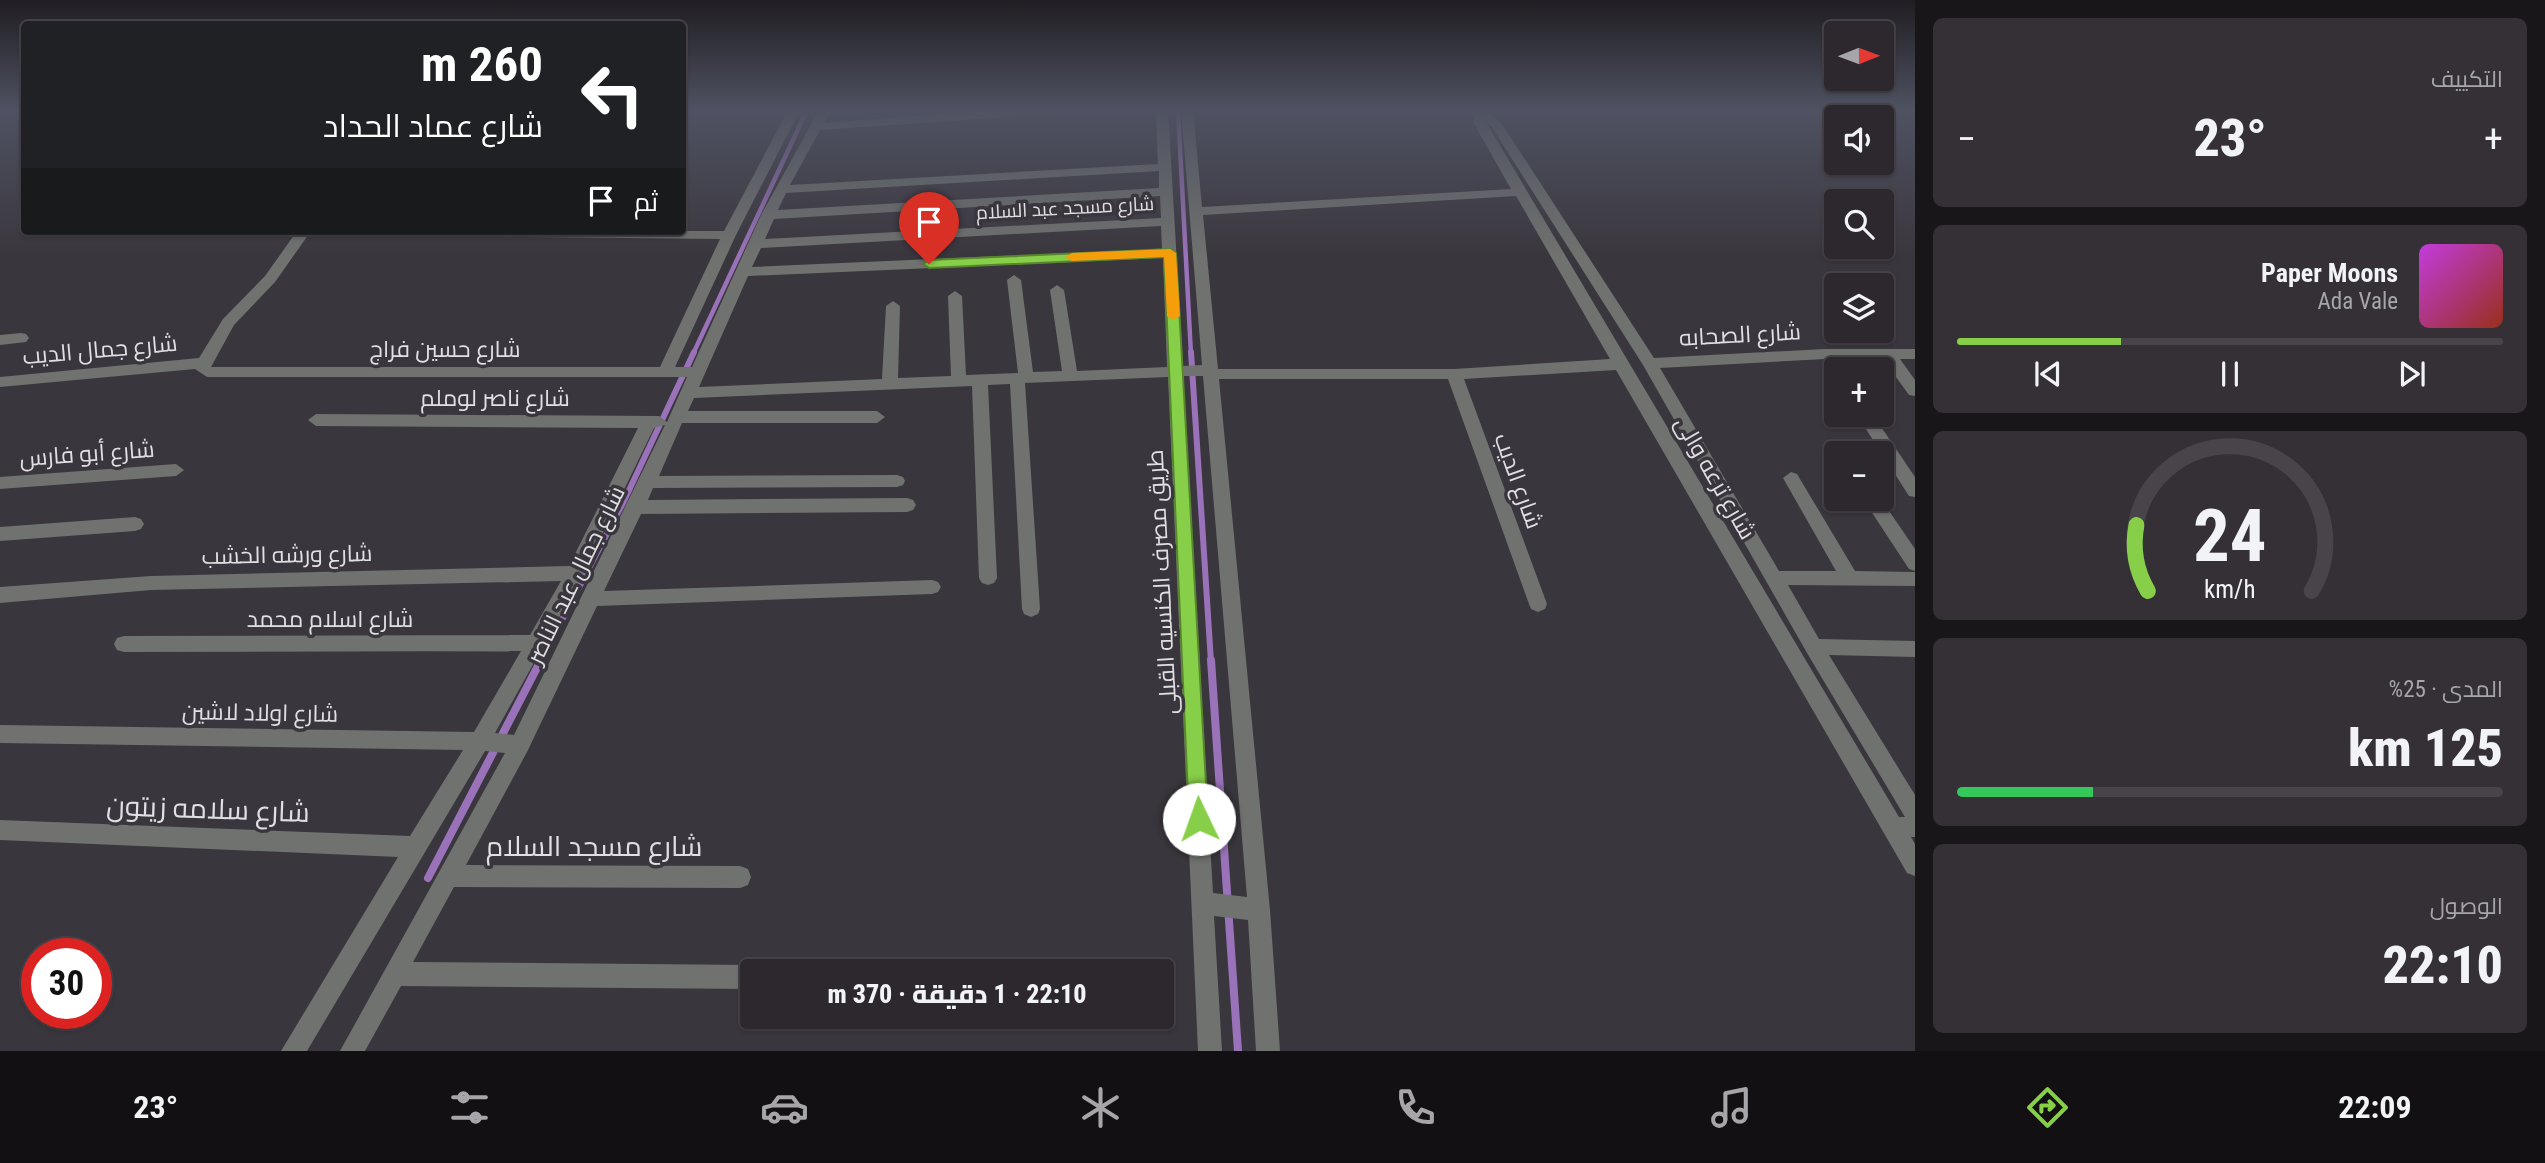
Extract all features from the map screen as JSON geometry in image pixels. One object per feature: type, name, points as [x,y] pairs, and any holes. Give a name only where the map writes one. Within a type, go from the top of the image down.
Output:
[{"type":"street","name":"شارع جمال عبد الناصر","points":[[352,1051],[448,876],[501,743],[536,643],[665,421],[687,393],[683,372],[729,235],[768,159]]},
{"type":"street","name":"شارع جمال عبد الناصر","points":[[683,372],[742,272],[798,159]]},
{"type":"street","name":"طريق مصرف الكنسيه القبلى","points":[[1165,159],[1210,1051]]},
{"type":"street","points":[[1191,159],[1259,910],[1268,1051]]},
{"type":"street","name":"شارع ترعه والى","points":[[1501,159],[1915,865]]},
{"type":"street","name":"شارع ترعه والى","points":[[1519,159],[1650,363],[1814,647],[1915,814]]},
{"type":"street","points":[[781,189],[1165,167]]},
{"type":"street","points":[[768,215],[1167,192]]},
{"type":"street","points":[[1195,211],[1521,192]]},
{"type":"street","name":"شارع مسجد عبد السلام","points":[[755,244],[1168,222]]},
{"type":"street","points":[[204,363],[228,322],[265,285],[301,235]]},
{"type":"street","points":[[686,235],[729,235]]},
{"type":"street","points":[[742,272],[1170,250],[1198,246]]},
{"type":"street","points":[[1014,280],[1031,610]]},
{"type":"street","points":[[1057,290],[1070,376]]},
{"type":"street","points":[[955,296],[959,381]]},
{"type":"street","points":[[890,384],[892,306]]},
{"type":"street","points":[[0,340],[21,338]]},
{"type":"street","points":[[1887,353],[1915,391]]},
{"type":"street","name":"شارع الصحابه","points":[[1650,363],[1825,354],[1915,354]]},
{"type":"street","name":"شارع حسين فراج","points":[[204,363],[202,368],[208,372],[683,372]]},
{"type":"street","name":"شارع جمال الديب","points":[[0,382],[204,363]]},
{"type":"street","points":[[687,393],[1177,372],[1454,374],[1621,364]]},
{"type":"street","name":"شارع الديب","points":[[1454,374],[1538,604]]},
{"type":"street","points":[[981,380],[988,578]]},
{"type":"street","name":"شارع ناصر لوملم","points":[[316,419],[665,421],[877,416]]},
{"type":"street","points":[[1655,421],[1683,420]]},
{"type":"street","name":"شارع جمال عبد الناصر","points":[[293,1051],[414,846],[501,743],[592,599],[648,482],[665,421]]},
{"type":"street","points":[[1873,427],[1915,491]]},
{"type":"street","name":"شارع أبو فارس","points":[[0,483],[176,470]]},
{"type":"street","points":[[1791,478],[1850,579]]},
{"type":"street","points":[[648,482],[897,481]]},
{"type":"street","points":[[636,507],[907,505]]},
{"type":"street","points":[[1880,511],[1915,564]]},
{"type":"street","points":[[0,534],[135,524]]},
{"type":"street","name":"شارع ورشه الخشب","points":[[0,595],[151,583],[575,573]]},
{"type":"street","points":[[1774,578],[1915,579]]},
{"type":"street","points":[[592,599],[932,587]]},
{"type":"street","name":"شارع اسلام محمد","points":[[124,644],[536,643]]},
{"type":"street","points":[[1814,647],[1915,649]]},
{"type":"street","name":"شارع اولاد لاشين","points":[[0,734],[501,743]]},
{"type":"street","points":[[1893,827],[1915,827]]},
{"type":"street","name":"شارع سلامه زيتون","points":[[0,830],[414,846]]},
{"type":"street","name":"شارع مسجد السلام","points":[[448,876],[740,877]]},
{"type":"street","points":[[1203,903],[1259,910]]},
{"type":"street","points":[[395,974],[740,977]]},
{"type":"waterway","points":[[693,354],[784,159]]},
{"type":"waterway","points":[[1181,159],[1191,354]]},
{"type":"waterway","points":[[540,662],[624,501],[694,352]]},
{"type":"waterway","points":[[1191,352],[1211,662]]},
{"type":"waterway","points":[[428,878],[541,660]]},
{"type":"waterway","points":[[1211,660],[1238,1051]]},
{"type":"slow traffic","points":[[1072,257],[1170,253],[1173,316]]},
{"type":"route","points":[[929,264],[1170,253],[1199,819]]}]
